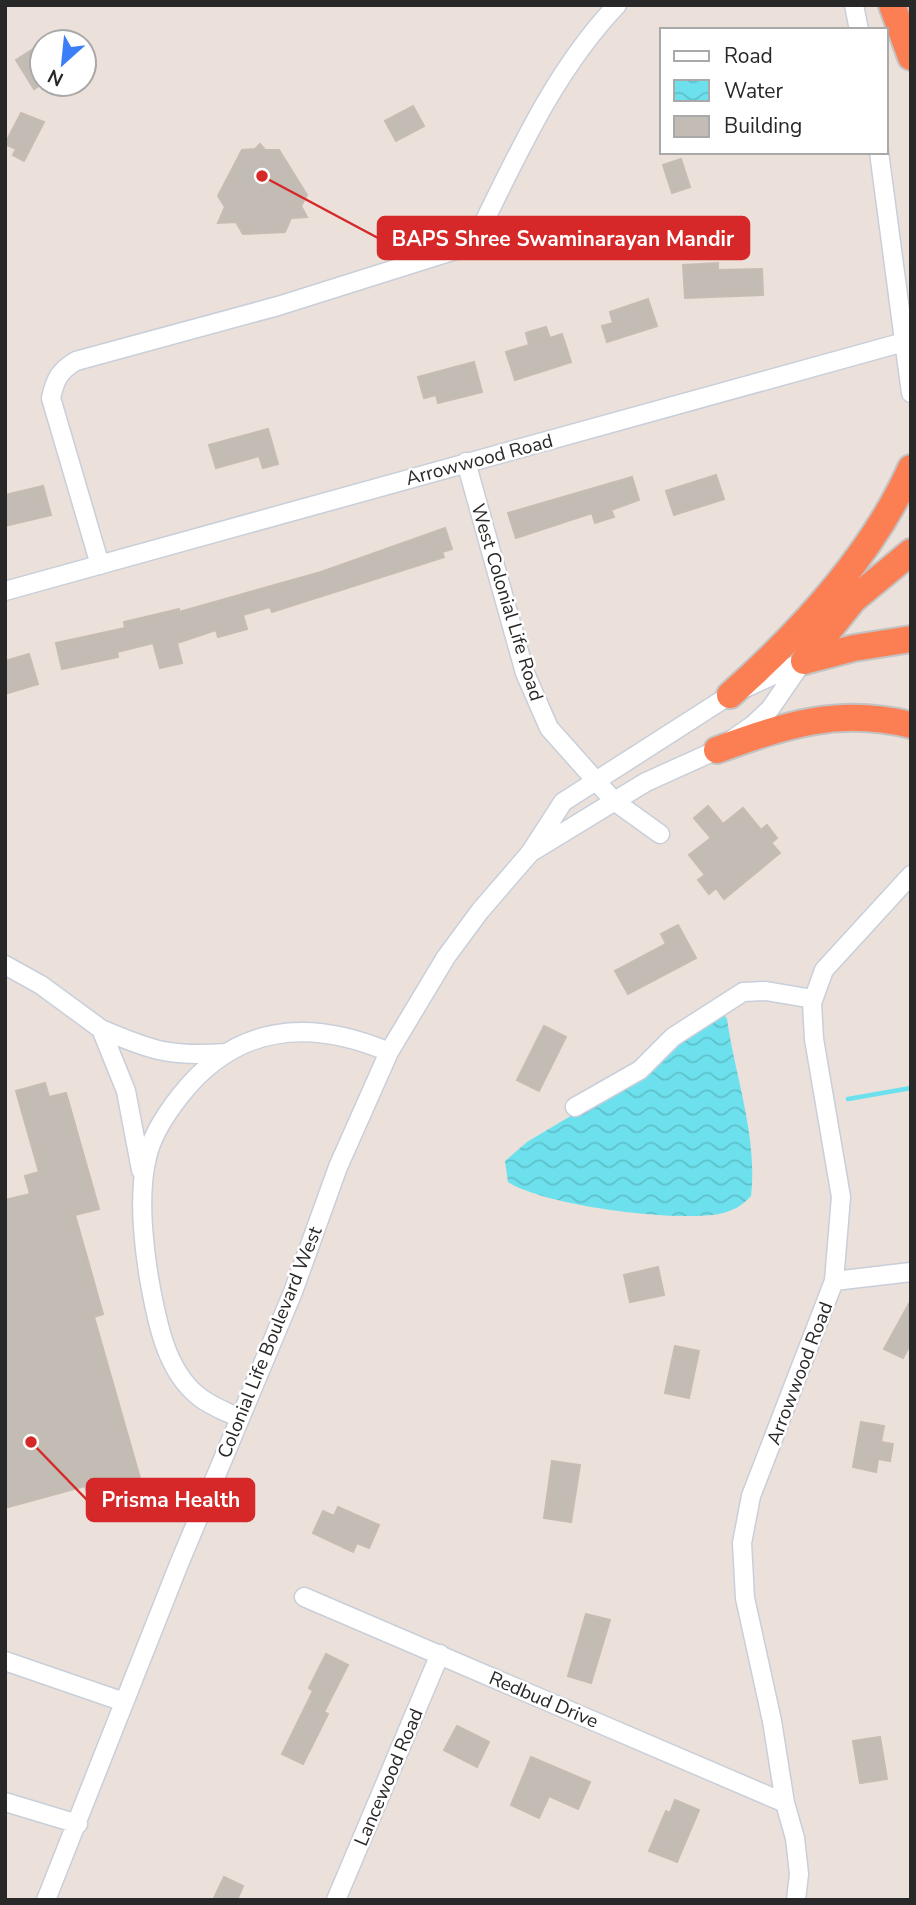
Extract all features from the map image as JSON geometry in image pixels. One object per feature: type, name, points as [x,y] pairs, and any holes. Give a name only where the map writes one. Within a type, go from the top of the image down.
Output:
[{"type":"highway","points":[[892,5],[911,57]]},
{"type":"highway","points":[[730,695],[777,652],[842,574],[884,518],[911,468]]},
{"type":"highway","points":[[804,661],[838,615],[911,552]]},
{"type":"highway","points":[[804,661],[910,640]]},
{"type":"highway","points":[[717,750],[781,728],[832,717],[863,716],[911,725]]},
{"type":"street","points":[[100,565],[51,398],[54,382],[62,370],[76,361],[278,306],[459,249],[474,237],[483,224],[549,95],[596,27],[617,5]]},
{"type":"street","points":[[854,5],[859,28]]},
{"type":"street","points":[[879,154],[911,393]]},
{"type":"street","name":"Arrowwood Road","points":[[5,591],[904,342]]},
{"type":"street","name":"West Colonial Life Road","points":[[466,462],[525,673],[550,729],[614,801],[660,834]]},
{"type":"street","name":"Colonial Life Boulevard West","points":[[530,853],[679,765],[717,750],[753,725],[770,709],[804,661]]},
{"type":"street","name":"Colonial Life Boulevard West","points":[[46,1900],[239,1418],[293,1292],[338,1167],[390,1052],[446,957],[480,911],[530,853],[563,802],[730,695],[804,661]]},
{"type":"street","name":"Arrowwood Road","points":[[796,1900],[799,1874],[795,1838],[785,1802],[772,1721],[745,1598],[742,1543],[751,1496],[834,1281],[841,1197],[814,1039],[813,999],[824,970],[911,875]]},
{"type":"street","points":[[5,965],[41,985],[101,1030],[141,1047],[182,1056],[226,1054]]},
{"type":"street","points":[[575,1107],[640,1070],[673,1037],[743,992],[766,991],[813,999]]},
{"type":"street","points":[[101,1030],[126,1090],[144,1189]]},
{"type":"street","points":[[239,1418],[197,1395],[181,1377],[167,1351],[147,1270],[144,1189],[146,1162],[155,1134],[195,1076],[256,1037],[320,1032],[354,1037],[390,1052]]},
{"type":"street","points":[[834,1281],[911,1272]]},
{"type":"street","name":"Redbud Drive","points":[[304,1597],[785,1802]]},
{"type":"street","name":"Lancewood Road","points":[[336,1900],[440,1654]]},
{"type":"street","points":[[5,1661],[124,1702]]},
{"type":"street","points":[[5,1802],[78,1824]]},
{"type":"water","points":[[723,1013],[727,1019],[749,1130],[751,1196],[744,1203],[719,1214],[642,1214],[579,1205],[526,1191],[508,1182],[505,1161],[527,1142],[584,1108],[716,1015]]},
{"type":"building","points":[[28,52],[28,79],[16,60]]},
{"type":"building","points":[[413,106],[424,126],[396,141],[385,121]]},
{"type":"building","points":[[21,113],[44,122],[24,161],[13,155],[16,149],[5,144]]},
{"type":"building","points":[[260,144],[265,150],[279,150],[307,195],[301,206],[307,217],[291,218],[285,232],[243,234],[236,222],[218,223],[225,207],[218,196],[242,150],[255,149]]},
{"type":"building","points":[[681,159],[690,187],[672,193],[663,165]]},
{"type":"building","points":[[718,263],[718,270],[762,269],[763,295],[685,298],[683,265]]},
{"type":"building","points":[[648,299],[657,326],[607,342],[602,326],[613,323],[610,312]]},
{"type":"building","points":[[546,327],[550,338],[562,334],[571,362],[515,380],[506,352],[529,345],[526,333]]},
{"type":"building","points":[[474,362],[482,392],[438,403],[436,395],[424,398],[418,377]]},
{"type":"building","points":[[268,429],[278,464],[263,468],[259,456],[216,468],[209,445]]},
{"type":"building","points":[[716,475],[724,499],[674,515],[666,491]]},
{"type":"building","points":[[632,477],[639,500],[611,510],[614,517],[595,523],[592,513],[516,538],[508,513]]},
{"type":"building","points":[[43,486],[51,515],[5,526],[5,495]]},
{"type":"building","points":[[445,528],[452,549],[442,552],[444,557],[272,612],[270,607],[243,615],[247,629],[218,637],[216,630],[177,643],[182,663],[160,668],[153,643],[117,652],[118,657],[62,669],[56,643],[125,628],[124,622],[179,609],[179,612],[321,572]]},
{"type":"building","points":[[29,654],[38,684],[5,694],[5,661]]},
{"type":"building","points":[[708,806],[723,824],[743,808],[761,830],[767,825],[777,838],[771,843],[780,853],[724,899],[716,888],[709,894],[698,880],[705,875],[689,855],[711,838],[694,818]]},
{"type":"building","points":[[678,925],[696,958],[628,994],[615,971],[666,944],[661,934]]},
{"type":"building","points":[[544,1026],[566,1037],[539,1091],[517,1080]]},
{"type":"building","points":[[45,1083],[49,1097],[66,1093],[99,1209],[75,1215],[103,1314],[94,1317],[140,1478],[116,1484],[120,1495],[90,1504],[85,1486],[5,1508],[5,1200],[30,1194],[25,1176],[39,1172],[16,1091]]},
{"type":"building","points":[[658,1267],[664,1295],[630,1302],[624,1275]]},
{"type":"building","points":[[911,1300],[911,1343],[903,1358],[884,1349]]},
{"type":"building","points":[[675,1346],[699,1351],[689,1398],[665,1393]]},
{"type":"building","points":[[861,1422],[884,1426],[881,1442],[893,1444],[890,1461],[878,1459],[876,1472],[853,1467]]},
{"type":"building","points":[[552,1461],[580,1465],[571,1522],[544,1518]]},
{"type":"building","points":[[338,1507],[379,1525],[369,1548],[357,1543],[353,1552],[313,1533],[323,1511],[334,1516]]},
{"type":"building","points":[[586,1614],[610,1620],[591,1683],[568,1676]]},
{"type":"building","points":[[326,1654],[348,1665],[324,1712],[328,1714],[303,1764],[282,1754],[313,1691],[309,1688]]},
{"type":"building","points":[[457,1726],[489,1742],[477,1767],[444,1750]]},
{"type":"building","points":[[880,1737],[887,1779],[860,1783],[853,1741]]},
{"type":"building","points":[[531,1757],[590,1782],[578,1809],[549,1796],[539,1818],[511,1805]]},
{"type":"building","points":[[675,1800],[699,1810],[677,1862],[649,1851],[666,1811],[670,1813]]},
{"type":"building","points":[[224,1877],[243,1886],[237,1900],[213,1900]]},
{"type":"waterway","points":[[848,1099],[911,1088]]},
{"type":"place","name":"BAPS Shree Swaminarayan Mandir","points":[[262,176]]},
{"type":"place","name":"Prisma Health","points":[[31,1442]]}]
